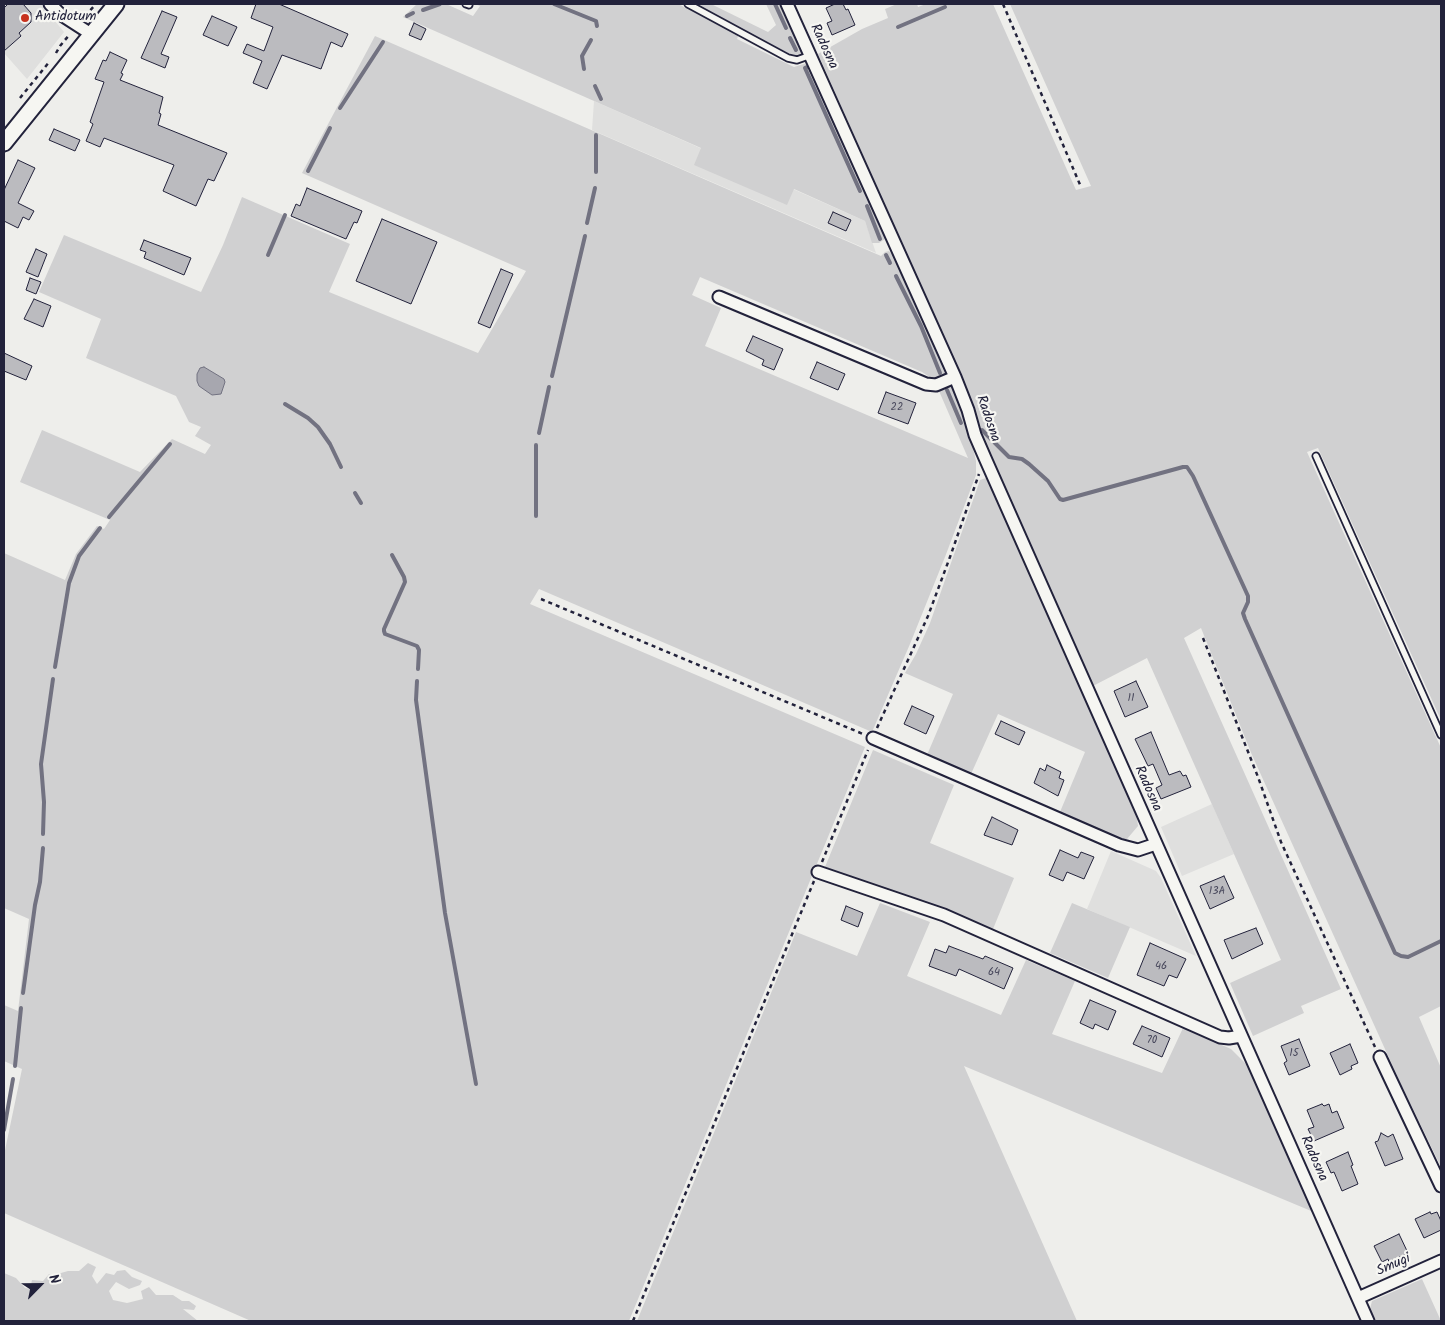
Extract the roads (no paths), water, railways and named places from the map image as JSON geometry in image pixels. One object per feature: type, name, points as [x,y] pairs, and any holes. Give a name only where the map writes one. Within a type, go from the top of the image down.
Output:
[{"type":"street","points":[[50,4],[60,14],[91,34]]},
{"type":"street","points":[[4,143],[116,4]]},
{"type":"street","name":"Radosna","points":[[787,4],[955,377],[985,458],[1368,1321]]},
{"type":"street","points":[[718,297],[926,384],[936,385],[955,377]]},
{"type":"street","points":[[873,738],[1119,845],[1138,850],[1156,844]]},
{"type":"street","points":[[818,872],[944,915],[1220,1037],[1241,1036]]},
{"type":"street","points":[[1380,1057],[1441,1186]]},
{"type":"street","name":"Smugi","points":[[1358,1298],[1441,1261]]},
{"type":"lane","points":[[688,4],[788,58],[797,60],[811,55]]},
{"type":"lane","points":[[1316,456],[1441,735]]},
{"type":"waterway","points":[[423,10],[440,4]]},
{"type":"waterway","points":[[554,4],[596,21],[597,26]]},
{"type":"waterway","points":[[775,4],[786,28]]},
{"type":"waterway","points":[[898,27],[945,7]]},
{"type":"waterway","points":[[407,16],[413,13]]},
{"type":"waterway","points":[[790,38],[796,50]]},
{"type":"waterway","points":[[584,69],[582,56],[591,40]]},
{"type":"waterway","points":[[340,108],[383,42]]},
{"type":"waterway","points":[[808,67],[805,68],[860,191]]},
{"type":"waterway","points":[[595,86],[601,99]]},
{"type":"waterway","points":[[308,171],[330,128]]},
{"type":"waterway","points":[[596,135],[596,172]]},
{"type":"waterway","points":[[587,223],[595,188]]},
{"type":"waterway","points":[[867,206],[880,239]]},
{"type":"waterway","points":[[268,255],[285,215]]},
{"type":"waterway","points":[[552,376],[585,236]]},
{"type":"waterway","points":[[886,255],[890,263]]},
{"type":"waterway","points":[[896,276],[921,326],[940,373]]},
{"type":"waterway","points":[[539,433],[549,387]]},
{"type":"waterway","points":[[947,390],[961,423]]},
{"type":"waterway","points":[[285,404],[308,418],[318,427],[330,444],[341,467]]},
{"type":"waterway","points":[[982,430],[1009,457],[1022,459],[1029,464],[1048,481],[1060,499],[1063,500],[1187,467],[1193,476],[1248,596],[1248,602],[1243,613],[1245,619],[1395,953],[1408,957],[1441,941]]},
{"type":"waterway","points":[[109,517],[170,444]]},
{"type":"waterway","points":[[536,445],[536,516]]},
{"type":"waterway","points":[[355,493],[361,503]]},
{"type":"waterway","points":[[55,667],[69,583],[79,556],[100,528]]},
{"type":"waterway","points":[[392,555],[405,582],[384,631],[385,634],[417,646],[419,650],[418,669]]},
{"type":"waterway","points":[[43,834],[44,802],[41,764],[53,679]]},
{"type":"waterway","points":[[417,681],[416,700],[445,913],[476,1084]]},
{"type":"waterway","points":[[23,993],[40,882],[43,848]]},
{"type":"waterway","points":[[15,1066],[21,1008]]},
{"type":"waterway","points":[[4,1130],[13,1079]]},
{"type":"place","name":"Antidotum","points":[[25,18]]}]
